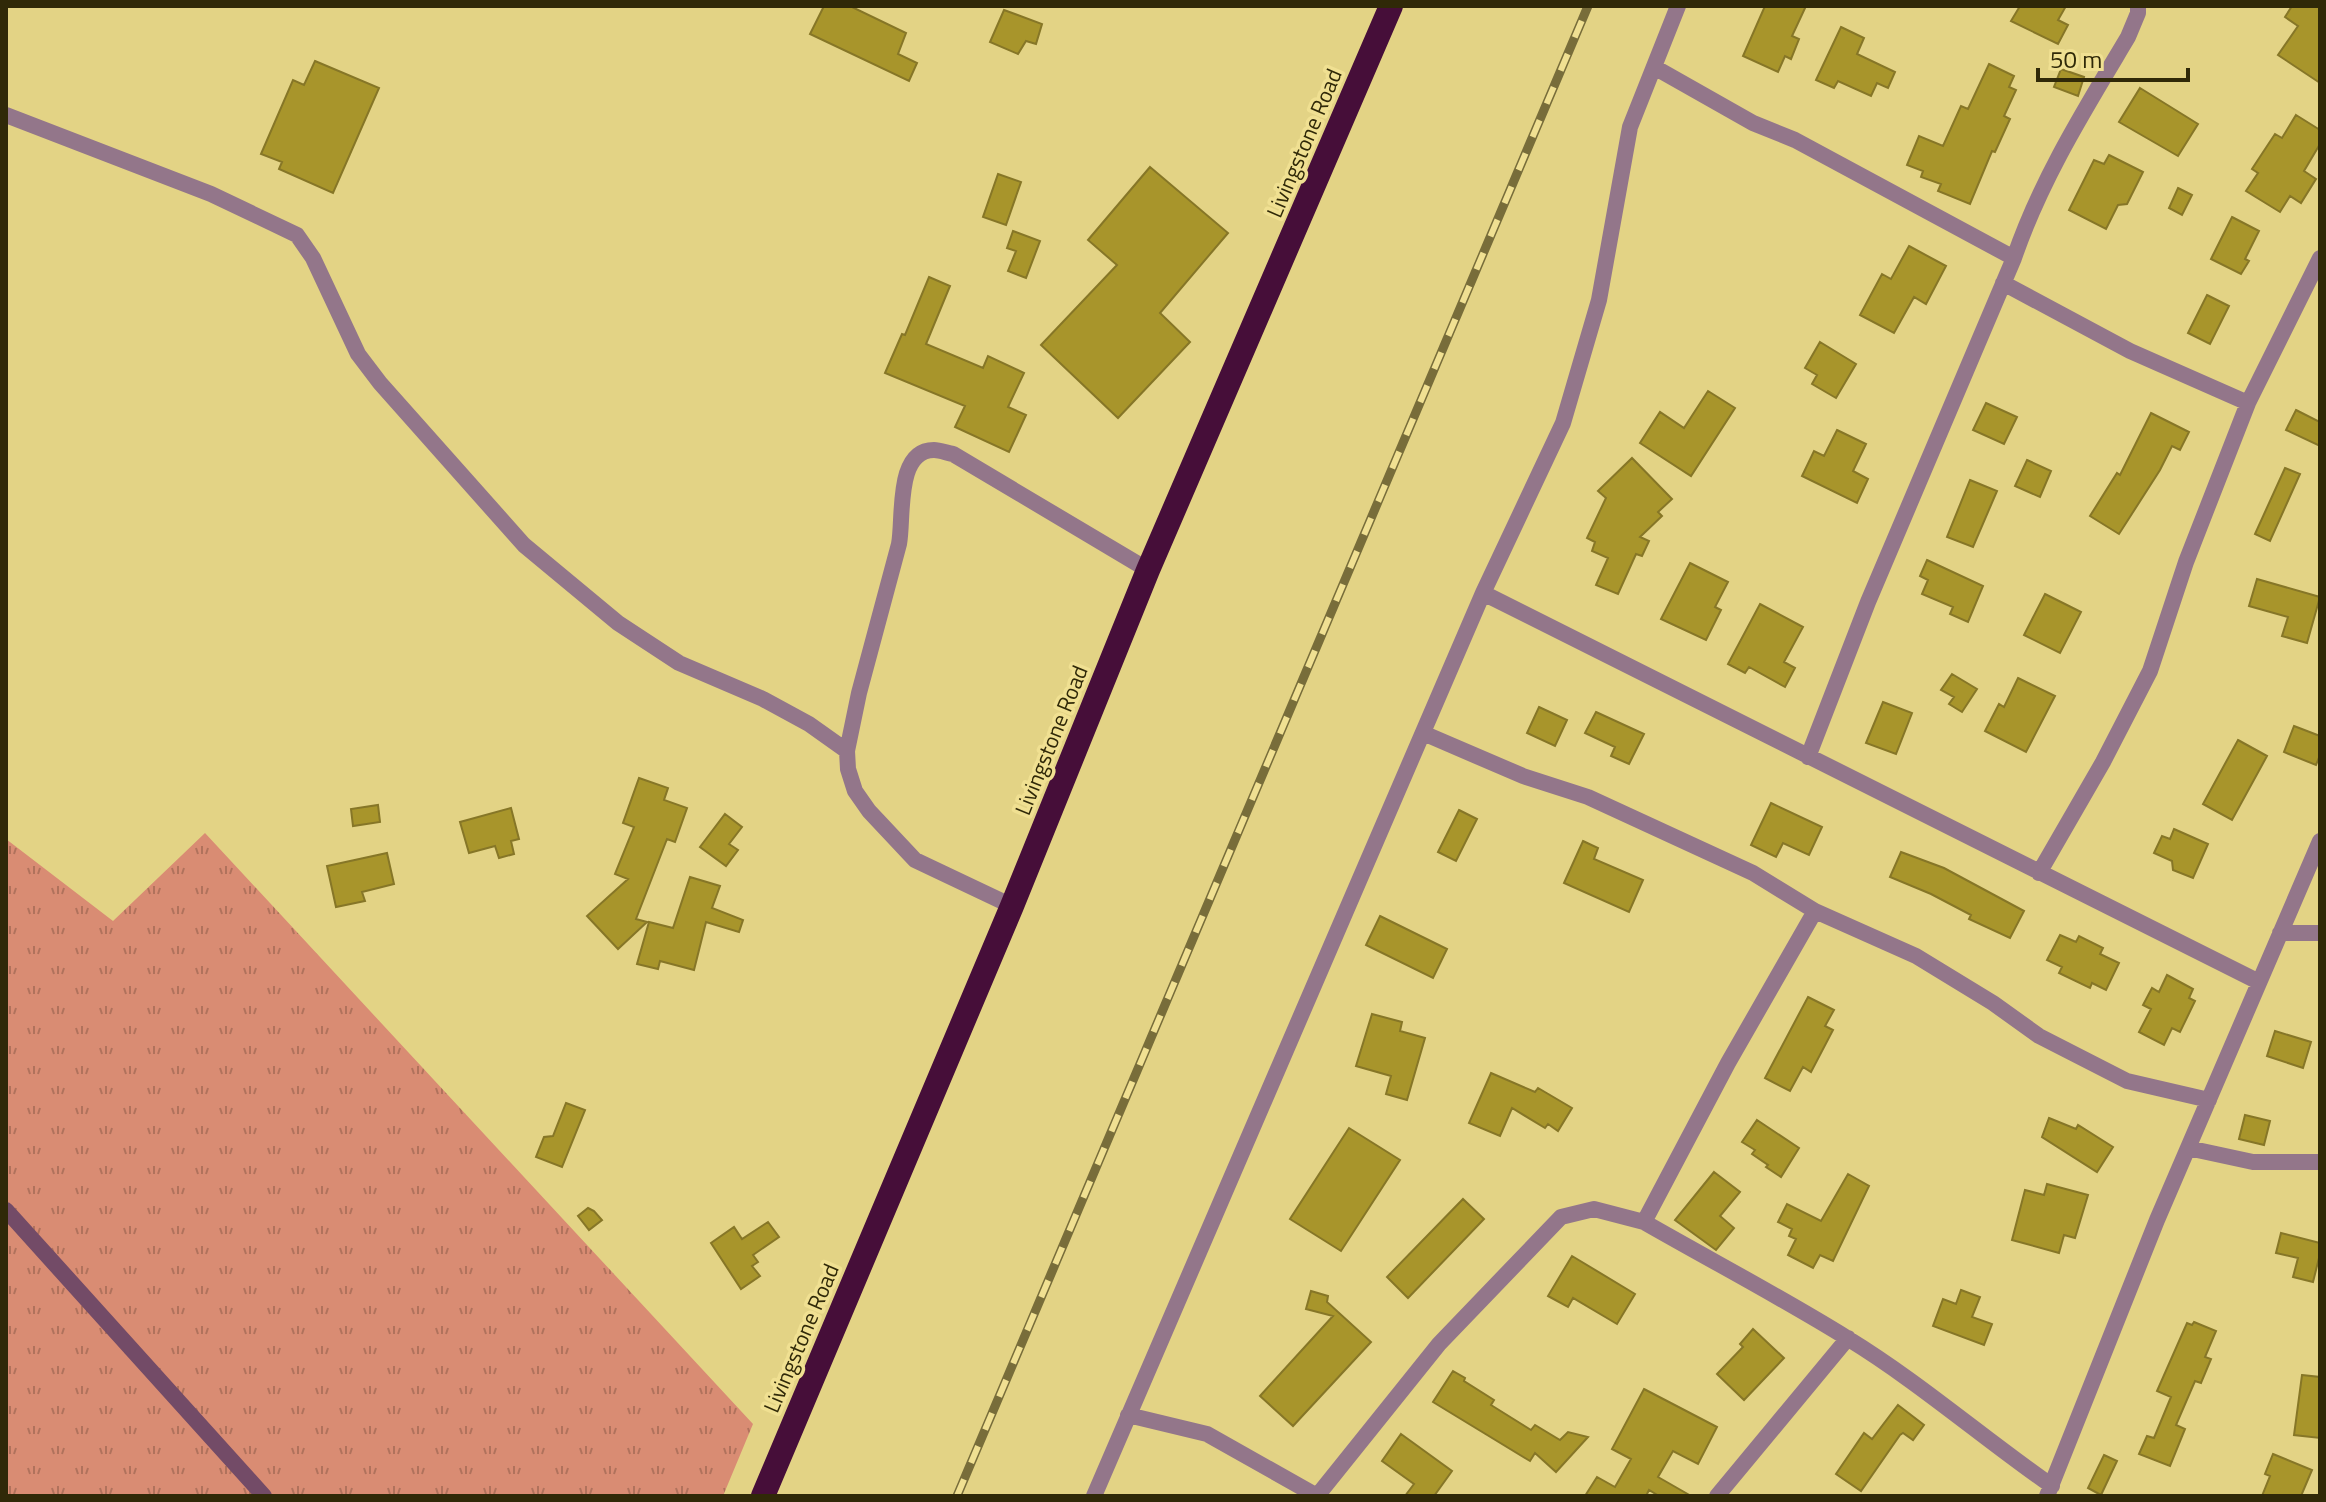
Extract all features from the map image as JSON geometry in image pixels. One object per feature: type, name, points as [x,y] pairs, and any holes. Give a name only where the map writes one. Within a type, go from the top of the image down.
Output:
[{"type":"highway","name":"Livingstone Road","points":[[763,1496],[1012,906],[1148,570],[1391,6]]},
{"type":"main road","points":[[6,1210],[264,1496]]},
{"type":"street","points":[[1094,1496],[1483,593],[1563,423],[1599,300],[1630,127],[1678,6]]},
{"type":"street","points":[[1808,757],[1868,602],[2014,258],[2030,213],[2047,177],[2128,37],[2138,6]]},
{"type":"street","points":[[1654,67],[1753,123],[1795,140],[2014,258]]},
{"type":"street","points":[[6,115],[211,194],[297,235],[313,258],[358,354],[380,383],[524,545],[618,623],[679,663],[763,699],[809,724],[847,751]]},
{"type":"street","points":[[2039,873],[2103,762],[2150,671],[2191,547],[2248,403],[2320,258]]},
{"type":"street","points":[[2003,283],[2130,351],[2248,403]]},
{"type":"street","points":[[1012,906],[915,860],[891,837],[855,791],[848,769],[847,751],[859,693],[903,525],[904,479],[909,464],[920,454],[932,450],[953,454],[1148,570]]},
{"type":"street","points":[[1483,593],[2259,982]]},
{"type":"street","points":[[1423,733],[1523,776],[1588,797],[1753,873],[1815,911],[1916,956],[1993,1003],[2039,1036],[2127,1081],[2209,1100]]},
{"type":"street","points":[[1128,1415],[1207,1434],[1317,1496],[1439,1344],[1561,1217],[1594,1209],[1644,1222],[1848,1338],[1913,1381],[2049,1491],[2188,1148],[2320,841]]},
{"type":"street","points":[[1644,1222],[1728,1063],[1815,911]]},
{"type":"street","points":[[2280,933],[2320,933]]},
{"type":"street","points":[[2188,1148],[2253,1162],[2320,1162]]},
{"type":"street","points":[[1717,1496],[1848,1338]]},
{"type":"green space","points":[[205,833],[753,1424],[723,1496],[6,1496],[6,839],[113,921]]},
{"type":"building","points":[[824,6],[850,6],[906,33],[898,54],[917,63],[909,81],[810,34]]},
{"type":"building","points":[[1765,6],[1806,6],[1792,36],[1799,39],[1791,59],[1785,56],[1778,72],[1743,56]]},
{"type":"building","points":[[2020,6],[2066,6],[2058,20],[2068,25],[2058,44],[2011,21]]},
{"type":"building","points":[[2292,6],[2320,6],[2320,83],[2278,55],[2298,26],[2285,17]]},
{"type":"building","points":[[1004,10],[1042,24],[1036,44],[1026,41],[1018,54],[990,42]]},
{"type":"building","points":[[1841,27],[1864,38],[1857,54],[1895,72],[1888,88],[1877,83],[1871,96],[1838,81],[1834,88],[1816,80]]},
{"type":"building","points":[[315,61],[379,88],[333,193],[279,169],[282,162],[261,154],[293,80],[304,85]]},
{"type":"building","points":[[1989,64],[2014,76],[2009,87],[2016,90],[2004,116],[2010,119],[1995,152],[1992,151],[1970,204],[1938,191],[1941,184],[1921,177],[1923,171],[1907,165],[1919,136],[1943,146],[1961,106],[1968,109]]},
{"type":"building","points":[[2061,69],[2084,77],[2078,96],[2054,87]]},
{"type":"building","points":[[2140,88],[2198,124],[2178,156],[2119,122]]},
{"type":"building","points":[[2296,115],[2320,130],[2320,144],[2304,171],[2316,179],[2301,203],[2290,196],[2280,212],[2246,191],[2258,173],[2252,169],[2275,134],[2282,138]]},
{"type":"building","points":[[2109,155],[2143,172],[2127,204],[2118,205],[2106,229],[2069,210],[2094,160],[2104,164]]},
{"type":"building","points":[[1150,167],[1228,233],[1160,313],[1190,342],[1118,418],[1041,345],[1117,265],[1088,240]]},
{"type":"building","points":[[998,174],[1021,182],[1006,225],[983,217]]},
{"type":"building","points":[[2178,188],[2192,195],[2182,215],[2169,208]]},
{"type":"building","points":[[2232,217],[2259,231],[2241,274],[2211,259]]},
{"type":"building","points":[[1013,231],[1040,241],[1026,278],[1008,271],[1016,251],[1007,248]]},
{"type":"building","points":[[1909,246],[1946,266],[1926,304],[1914,297],[1894,333],[1860,315],[1882,274],[1891,279]]},
{"type":"building","points":[[929,277],[950,286],[926,344],[983,368],[988,356],[1024,373],[1008,407],[1026,415],[1009,452],[955,427],[965,406],[885,373]]},
{"type":"building","points":[[2207,295],[2229,306],[2210,344],[2188,333]]},
{"type":"building","points":[[1820,342],[1856,364],[1836,398],[1812,384],[1817,375],[1805,368]]},
{"type":"building","points":[[1708,391],[1735,408],[1691,476],[1640,443],[1660,412],[1684,428]]},
{"type":"building","points":[[1986,403],[2017,417],[2004,444],[1973,430]]},
{"type":"building","points":[[2296,410],[2320,422],[2320,446],[2286,430]]},
{"type":"building","points":[[2151,413],[2189,432],[2180,450],[2172,446],[2119,534],[2090,516],[2117,473],[2120,475]]},
{"type":"building","points":[[1837,430],[1866,444],[1853,471],[1868,479],[1857,503],[1802,476],[1814,451],[1824,456]]},
{"type":"building","points":[[1632,458],[1672,499],[1658,512],[1662,516],[1640,537],[1649,541],[1642,556],[1636,554],[1618,594],[1596,585],[1608,558],[1592,551],[1595,542],[1587,538],[1606,498],[1598,491]]},
{"type":"building","points":[[2027,460],[2051,471],[2040,497],[2015,486]]},
{"type":"building","points":[[2285,468],[2300,474],[2270,541],[2255,534]]},
{"type":"building","points":[[1970,480],[1997,491],[1973,547],[1947,537]]},
{"type":"building","points":[[1927,560],[1983,586],[1968,622],[1950,614],[1953,607],[1922,594],[1928,580],[1920,576]]},
{"type":"building","points":[[1690,563],[1728,582],[1715,607],[1721,610],[1706,640],[1661,619]]},
{"type":"building","points":[[2257,579],[2320,597],[2307,643],[2282,636],[2288,617],[2249,606]]},
{"type":"building","points":[[2045,594],[2081,612],[2060,653],[2024,635]]},
{"type":"building","points":[[1760,604],[1803,627],[1784,662],[1795,668],[1785,687],[1749,667],[1745,673],[1728,664]]},
{"type":"building","points":[[1952,674],[1977,689],[1962,712],[1949,704],[1954,697],[1941,690]]},
{"type":"building","points":[[2018,678],[2055,696],[2026,752],[1985,731],[1999,704],[2004,707]]},
{"type":"building","points":[[1883,702],[1912,713],[1896,754],[1866,743]]},
{"type":"building","points":[[1539,707],[1567,720],[1555,746],[1527,733]]},
{"type":"building","points":[[1596,712],[1644,734],[1629,764],[1611,756],[1615,747],[1585,733]]},
{"type":"building","points":[[2294,726],[2320,736],[2320,755],[2316,765],[2284,752]]},
{"type":"building","points":[[2238,740],[2267,756],[2232,820],[2203,804]]},
{"type":"building","points":[[639,778],[668,788],[664,800],[687,808],[675,842],[667,839],[636,919],[647,922],[618,949],[587,916],[628,879],[615,874],[634,827],[623,823]]},
{"type":"building","points":[[1771,803],[1822,827],[1809,855],[1783,843],[1776,857],[1751,845]]},
{"type":"building","points":[[378,805],[380,822],[353,826],[351,809]]},
{"type":"building","points":[[511,808],[519,839],[511,841],[514,854],[499,858],[495,846],[469,853],[460,822]]},
{"type":"building","points":[[1459,810],[1477,819],[1456,861],[1438,852]]},
{"type":"building","points":[[725,814],[742,827],[729,844],[738,850],[726,866],[700,847]]},
{"type":"building","points":[[2174,829],[2208,844],[2193,878],[2173,870],[2172,861],[2154,853],[2162,836],[2170,839]]},
{"type":"building","points":[[1583,841],[1598,848],[1594,859],[1643,880],[1629,912],[1564,883]]},
{"type":"building","points":[[1901,852],[1944,868],[2024,911],[2010,938],[1969,919],[1971,915],[1931,894],[1890,877]]},
{"type":"building","points":[[387,853],[394,884],[362,892],[365,901],[336,907],[327,866]]},
{"type":"building","points":[[690,877],[720,886],[712,908],[743,920],[739,932],[706,922],[694,970],[660,961],[658,969],[637,964],[649,922],[673,928]]},
{"type":"building","points":[[1380,916],[1447,949],[1433,978],[1366,945]]},
{"type":"building","points":[[2060,935],[2076,942],[2079,936],[2103,948],[2100,954],[2119,963],[2106,990],[2092,983],[2090,988],[2059,973],[2062,967],[2047,960]]},
{"type":"building","points":[[2167,975],[2193,989],[2189,998],[2195,1001],[2180,1032],[2172,1028],[2164,1045],[2139,1032],[2151,1009],[2143,1005],[2152,988],[2159,992]]},
{"type":"building","points":[[1808,997],[1834,1010],[1825,1026],[1833,1030],[1811,1072],[1803,1067],[1790,1091],[1765,1078]]},
{"type":"building","points":[[1372,1014],[1402,1022],[1400,1031],[1425,1038],[1407,1100],[1386,1094],[1391,1076],[1356,1066]]},
{"type":"building","points":[[2275,1031],[2311,1042],[2303,1068],[2267,1056]]},
{"type":"building","points":[[1491,1073],[1535,1092],[1538,1088],[1572,1108],[1558,1131],[1548,1124],[1545,1128],[1512,1108],[1500,1136],[1469,1123]]},
{"type":"building","points":[[566,1103],[585,1110],[562,1167],[536,1157],[544,1137],[553,1136]]},
{"type":"building","points":[[2245,1115],[2270,1121],[2264,1145],[2239,1139]]},
{"type":"building","points":[[2049,1118],[2076,1129],[2078,1125],[2113,1147],[2097,1172],[2042,1137]]},
{"type":"building","points":[[1757,1120],[1799,1148],[1781,1177],[1752,1154],[1755,1150],[1742,1142]]},
{"type":"building","points":[[1349,1128],[1400,1160],[1341,1251],[1290,1219]]},
{"type":"building","points":[[1714,1172],[1740,1192],[1720,1216],[1734,1228],[1716,1250],[1675,1220]]},
{"type":"building","points":[[1848,1174],[1869,1186],[1833,1261],[1820,1255],[1813,1268],[1788,1255],[1796,1239],[1789,1236],[1792,1229],[1778,1222],[1787,1204],[1821,1221]]},
{"type":"building","points":[[2047,1184],[2088,1195],[2075,1238],[2064,1235],[2059,1253],[2012,1240],[2025,1190],[2044,1195]]},
{"type":"building","points":[[1463,1199],[1484,1219],[1408,1298],[1387,1277]]},
{"type":"building","points":[[588,1208],[602,1220],[589,1230],[578,1216]]},
{"type":"building","points":[[768,1222],[779,1237],[753,1255],[758,1262],[752,1266],[760,1276],[741,1289],[711,1243],[734,1227],[742,1239]]},
{"type":"building","points":[[2281,1233],[2320,1243],[2313,1282],[2293,1277],[2298,1258],[2276,1253]]},
{"type":"building","points":[[1572,1256],[1635,1294],[1617,1324],[1573,1298],[1568,1307],[1548,1296]]},
{"type":"building","points":[[1961,1290],[1980,1297],[1972,1317],[1992,1324],[1984,1345],[1933,1326],[1943,1299],[1956,1304]]},
{"type":"building","points":[[1311,1291],[1328,1296],[1327,1302],[1371,1342],[1293,1426],[1260,1396],[1333,1316],[1306,1309]]},
{"type":"building","points":[[2194,1322],[2216,1331],[2205,1357],[2211,1359],[2201,1383],[2195,1381],[2176,1425],[2185,1429],[2170,1466],[2139,1454],[2147,1436],[2154,1438],[2171,1397],[2157,1391],[2187,1323],[2192,1325]]},
{"type":"building","points":[[1753,1329],[1784,1358],[1744,1400],[1717,1374],[1743,1347],[1740,1344]]},
{"type":"building","points":[[1453,1371],[1494,1400],[1491,1405],[1531,1430],[1535,1425],[1560,1440],[1568,1432],[1588,1437],[1556,1472],[1535,1453],[1530,1461],[1433,1402]]},
{"type":"building","points":[[2302,1375],[2320,1377],[2320,1438],[2294,1435]]},
{"type":"building","points":[[1644,1389],[1717,1427],[1698,1464],[1673,1451],[1658,1477],[1691,1496],[1659,1496],[1649,1490],[1646,1496],[1585,1496],[1597,1477],[1615,1487],[1631,1459],[1612,1449]]},
{"type":"building","points":[[1898,1405],[1924,1425],[1913,1440],[1903,1433],[1900,1435],[1861,1491],[1836,1474],[1864,1433],[1872,1439]]},
{"type":"building","points":[[1401,1434],[1452,1471],[1434,1496],[1405,1496],[1414,1484],[1382,1461]]},
{"type":"building","points":[[2273,1454],[2312,1470],[2301,1496],[2262,1496],[2270,1476],[2265,1474]]},
{"type":"building","points":[[2104,1455],[2117,1461],[2101,1495],[2088,1488]]},
{"type":"railway","points":[[957,1496],[1588,6]]}]
